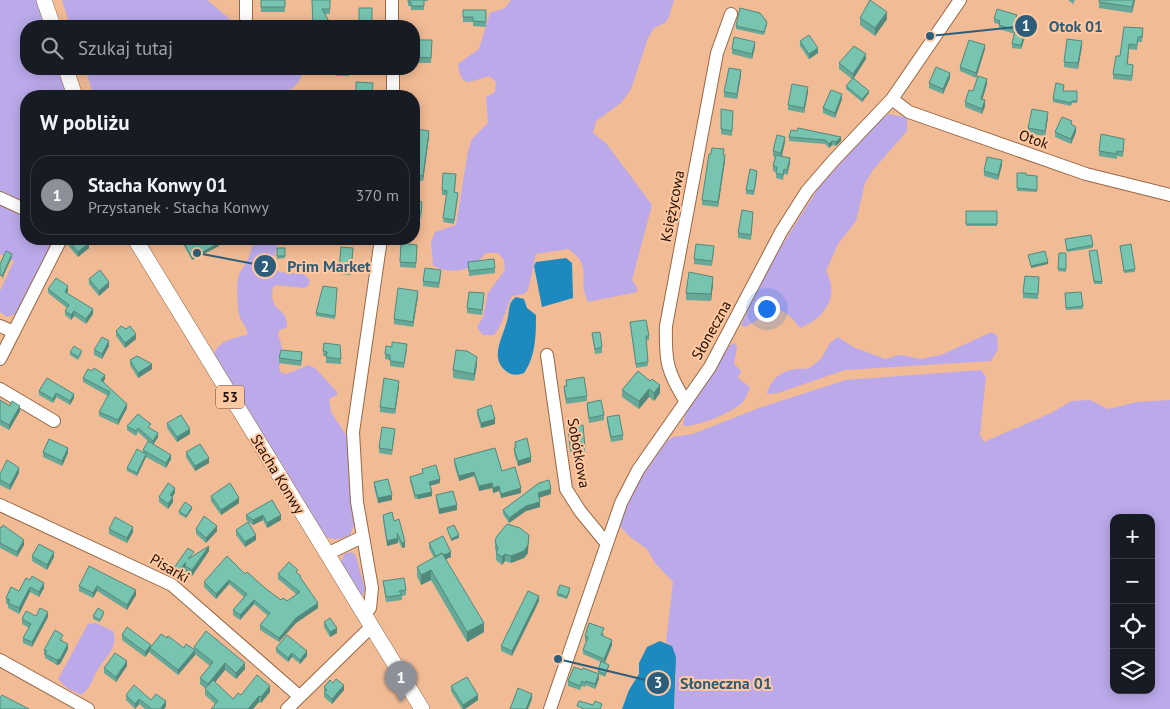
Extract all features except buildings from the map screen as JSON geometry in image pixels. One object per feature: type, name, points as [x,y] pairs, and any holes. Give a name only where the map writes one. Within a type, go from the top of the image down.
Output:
[{"type":"main road","points":[[44,0],[51,20]]},
{"type":"main road","points":[[68,75],[73,90]]},
{"type":"main road","name":"Stacha Konwy","points":[[139,245],[422,709]]},
{"type":"street","points":[[246,0],[246,18]]},
{"type":"street","points":[[392,0],[392,20]]},
{"type":"street","name":"Słoneczna","points":[[550,709],[629,486],[645,459],[714,359],[781,232],[803,197],[833,160],[892,99],[960,0]]},
{"type":"street","name":"Księżycowa","points":[[686,402],[676,386],[665,358],[666,326],[717,53],[731,14]]},
{"type":"street","points":[[393,75],[393,90]]},
{"type":"street","name":"Otok","points":[[892,99],[909,112],[1086,174],[1170,195]]},
{"type":"street","points":[[0,198],[20,207]]},
{"type":"street","points":[[0,358],[58,245]]},
{"type":"street","points":[[287,709],[368,621],[372,588],[362,537],[354,479],[354,432],[379,245]]},
{"type":"street","points":[[0,326],[14,332]]},
{"type":"street","name":"Sobótkowa","points":[[547,355],[566,489],[580,511],[607,544]]},
{"type":"street","points":[[0,389],[54,421]]},
{"type":"street","name":"Pisarki","points":[[0,505],[172,585],[299,696]]},
{"type":"street","points":[[327,554],[362,537]]},
{"type":"street","points":[[0,660],[88,709]]},
{"type":"shaded area","points":[[0,0],[38,0],[44,20],[20,20],[20,75],[61,75],[66,90],[20,90],[20,245],[52,245],[16,314],[7,317],[0,312],[0,291],[14,261],[0,254]]},
{"type":"shaded area","points":[[62,0],[207,0],[231,20],[68,20]]},
{"type":"shaded area","points":[[511,0],[674,0],[669,17],[665,23],[654,28],[648,38],[631,89],[621,103],[596,121],[593,133],[606,143],[652,205],[632,280],[637,287],[637,292],[588,302],[585,294],[583,267],[576,255],[568,249],[536,254],[528,290],[524,294],[512,296],[500,326],[494,335],[483,335],[477,327],[483,317],[488,293],[505,270],[504,260],[498,253],[486,253],[476,264],[465,269],[453,271],[437,268],[433,265],[431,242],[435,232],[456,225],[468,151],[472,139],[488,123],[486,97],[495,92],[496,82],[489,76],[468,82],[464,81],[459,72],[458,64],[479,49],[490,13],[505,8]]},
{"type":"shaded area","points":[[87,75],[302,75],[299,81],[290,90],[92,90]]},
{"type":"shaded area","points":[[889,114],[907,118],[907,131],[873,170],[865,183],[856,221],[838,244],[826,271],[831,289],[828,305],[817,318],[800,328],[792,318],[779,310],[767,313],[745,327],[741,325],[774,258],[819,187],[879,121]]},
{"type":"shaded area","points":[[254,245],[278,245],[274,257],[275,265],[279,272],[304,274],[310,280],[308,286],[304,288],[277,285],[273,287],[273,302],[285,315],[287,327],[278,333],[284,355],[279,367],[280,372],[286,374],[309,365],[316,369],[337,392],[337,395],[329,399],[331,412],[346,435],[354,525],[350,535],[343,538],[333,539],[323,535],[214,354],[224,342],[248,334],[239,313],[237,296],[240,271],[247,262]]},
{"type":"shaded area","points":[[992,332],[997,336],[998,349],[991,361],[845,370],[778,393],[767,394],[769,387],[777,377],[794,369],[808,369],[821,359],[830,343],[838,337],[853,347],[885,359],[900,355],[921,359],[941,355]]},
{"type":"shaded area","points":[[735,343],[737,347],[734,364],[741,371],[738,378],[750,387],[743,402],[731,411],[714,419],[683,426],[685,414],[730,345]]},
{"type":"shaded area","points":[[981,370],[986,377],[980,435],[984,442],[1051,413],[1072,401],[1090,400],[1108,409],[1137,402],[1170,400],[1170,709],[674,709],[676,674],[672,646],[666,642],[673,582],[655,563],[647,549],[629,536],[620,526],[623,514],[633,492],[667,441],[673,437],[693,434],[759,408],[846,380]]},
{"type":"shaded area","points":[[350,552],[355,554],[365,589],[362,596],[359,595],[341,564],[344,554]]},
{"type":"shaded area","points":[[96,623],[113,631],[113,647],[98,669],[90,686],[81,695],[67,688],[58,679],[88,624]]},
{"type":"water","points":[[566,258],[572,263],[573,298],[542,307],[534,266],[536,262]]},
{"type":"water","points":[[516,297],[524,299],[527,308],[536,315],[536,322],[531,359],[524,373],[515,375],[508,373],[501,366],[498,354],[510,305]]},
{"type":"water","points":[[660,641],[672,646],[676,657],[674,709],[622,709],[629,690],[639,674],[639,663],[647,647]]},
{"type":"place","name":"Otok 01","points":[[930,36]]},
{"type":"place","name":"Prim Market","points":[[197,253]]},
{"type":"place","name":"Słoneczna 01","points":[[558,659]]},
{"type":"place","name":"Stacha Konwy 01","points":[[401,702]]}]
